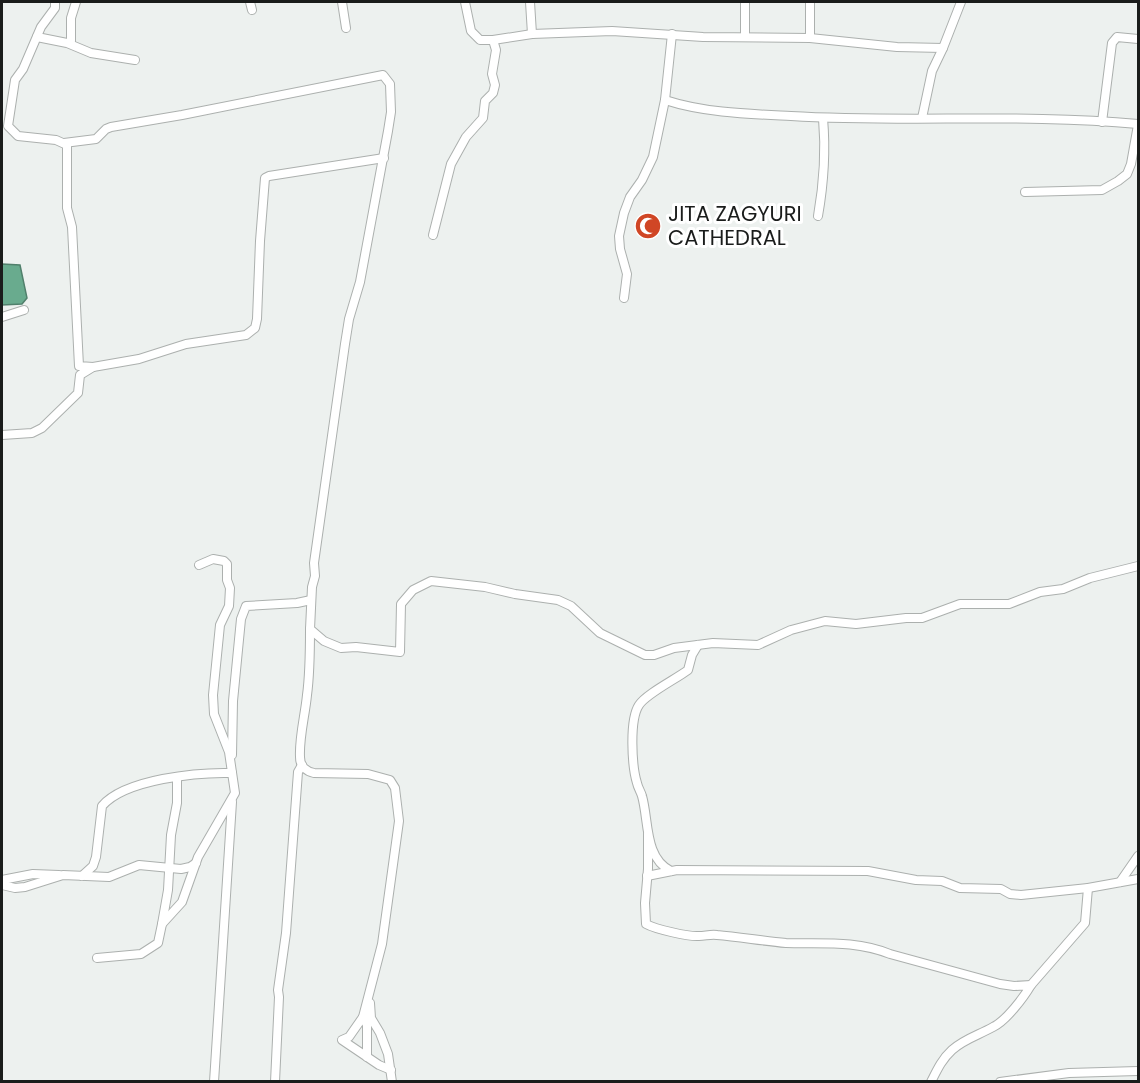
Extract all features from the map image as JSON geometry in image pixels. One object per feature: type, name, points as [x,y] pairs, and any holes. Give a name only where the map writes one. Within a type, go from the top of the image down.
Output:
[{"type":"street","points":[[55,2],[55,8],[41,27],[15,80],[8,126],[18,136],[64,143],[96,139],[111,127],[383,75],[390,84],[392,112],[360,282],[349,319],[314,563],[307,697],[302,723],[300,757],[306,771],[368,774],[390,780],[396,788],[399,821],[382,944],[363,1017],[349,1037],[342,1041],[391,1070]]},
{"type":"street","points":[[71,41],[71,18],[76,2]]},
{"type":"street","points":[[342,2],[346,28]]},
{"type":"street","points":[[465,2],[471,31],[480,40],[532,34],[612,31],[703,38],[810,38],[897,47],[943,48]]},
{"type":"street","points":[[530,2],[532,34]]},
{"type":"street","points":[[745,2],[745,37]]},
{"type":"street","points":[[810,2],[810,38]]},
{"type":"street","points":[[922,118],[932,71],[961,2]]},
{"type":"street","points":[[624,298],[627,274],[619,242],[624,213],[630,196],[651,164],[665,100],[672,34]]},
{"type":"street","points":[[37,37],[67,43],[91,53],[135,60]]},
{"type":"street","points":[[1102,122],[1112,43],[1118,38],[1138,39]]},
{"type":"street","points":[[433,235],[451,164],[466,137],[483,118],[485,101],[493,93],[495,85],[492,74],[496,50],[493,40]]},
{"type":"street","points":[[665,100],[688,108],[823,118],[922,118],[1102,122],[1138,125],[1131,164],[1127,174],[1119,181],[1102,190],[1025,192]]},
{"type":"street","points":[[818,216],[824,186],[826,152],[823,118]]},
{"type":"street","points":[[2,435],[32,433],[42,428],[78,393],[79,370],[72,227],[67,208],[68,158],[67,145],[64,143]]},
{"type":"street","points":[[79,370],[139,359],[186,344],[246,335],[255,328],[257,319],[260,241],[266,178],[384,158]]},
{"type":"street","points":[[2,317],[24,310]]},
{"type":"street","points":[[199,565],[213,559],[219,559],[226,564],[230,588],[229,606],[220,625],[213,695],[214,714],[229,752],[235,788],[214,1082]]},
{"type":"street","points":[[310,629],[324,641],[341,648],[400,651],[401,604],[413,590],[431,581],[440,581],[558,600],[571,606],[600,633],[645,655],[654,655],[674,648],[713,643],[758,645],[791,630],[825,621],[856,624],[922,618],[960,604],[1009,604],[1040,592],[1063,589],[1090,578],[1138,566]]},
{"type":"street","points":[[231,763],[233,701],[241,620],[246,606],[311,600]]},
{"type":"street","points":[[698,645],[692,655],[688,670],[671,679],[639,705],[636,713],[632,737],[634,765],[637,784],[642,795],[648,834],[644,916],[646,924],[694,936],[717,935],[779,942],[868,946],[1000,984],[1031,985]]},
{"type":"street","points":[[275,1082],[278,990],[286,933],[298,772],[302,765]]},
{"type":"street","points":[[82,876],[93,866],[96,857],[102,806],[106,800],[142,784],[177,777],[232,773]]},
{"type":"street","points":[[97,958],[141,954],[158,943],[168,890],[171,835],[177,803],[177,777]]},
{"type":"street","points":[[162,924],[182,902],[196,863],[233,798]]},
{"type":"street","points":[[648,834],[657,860],[671,871]]},
{"type":"street","points":[[1120,882],[1138,856]]},
{"type":"street","points":[[2,880],[33,874],[109,877],[139,866],[181,869],[196,863]]},
{"type":"street","points":[[647,876],[671,871],[868,871],[916,880],[942,881],[960,888],[1001,889],[1010,894],[1021,895],[1088,888],[1138,879]]},
{"type":"street","points":[[2,885],[15,888],[25,887],[63,875]]},
{"type":"street","points":[[931,1082],[939,1065],[951,1050],[968,1038],[997,1025],[1085,923],[1088,888]]},
{"type":"street","points":[[370,997],[372,1018],[388,1054],[392,1082]]},
{"type":"street","points":[[363,1017],[367,1024],[367,1057]]},
{"type":"street","points":[[1000,1082],[1069,1073],[1138,1071]]},
{"type":"shaded area","points":[[2,264],[20,265],[27,298],[22,304],[2,305]]},
{"type":"place","name":"JITA ZAGYURI CATHEDRAL","points":[[648,226]]}]
